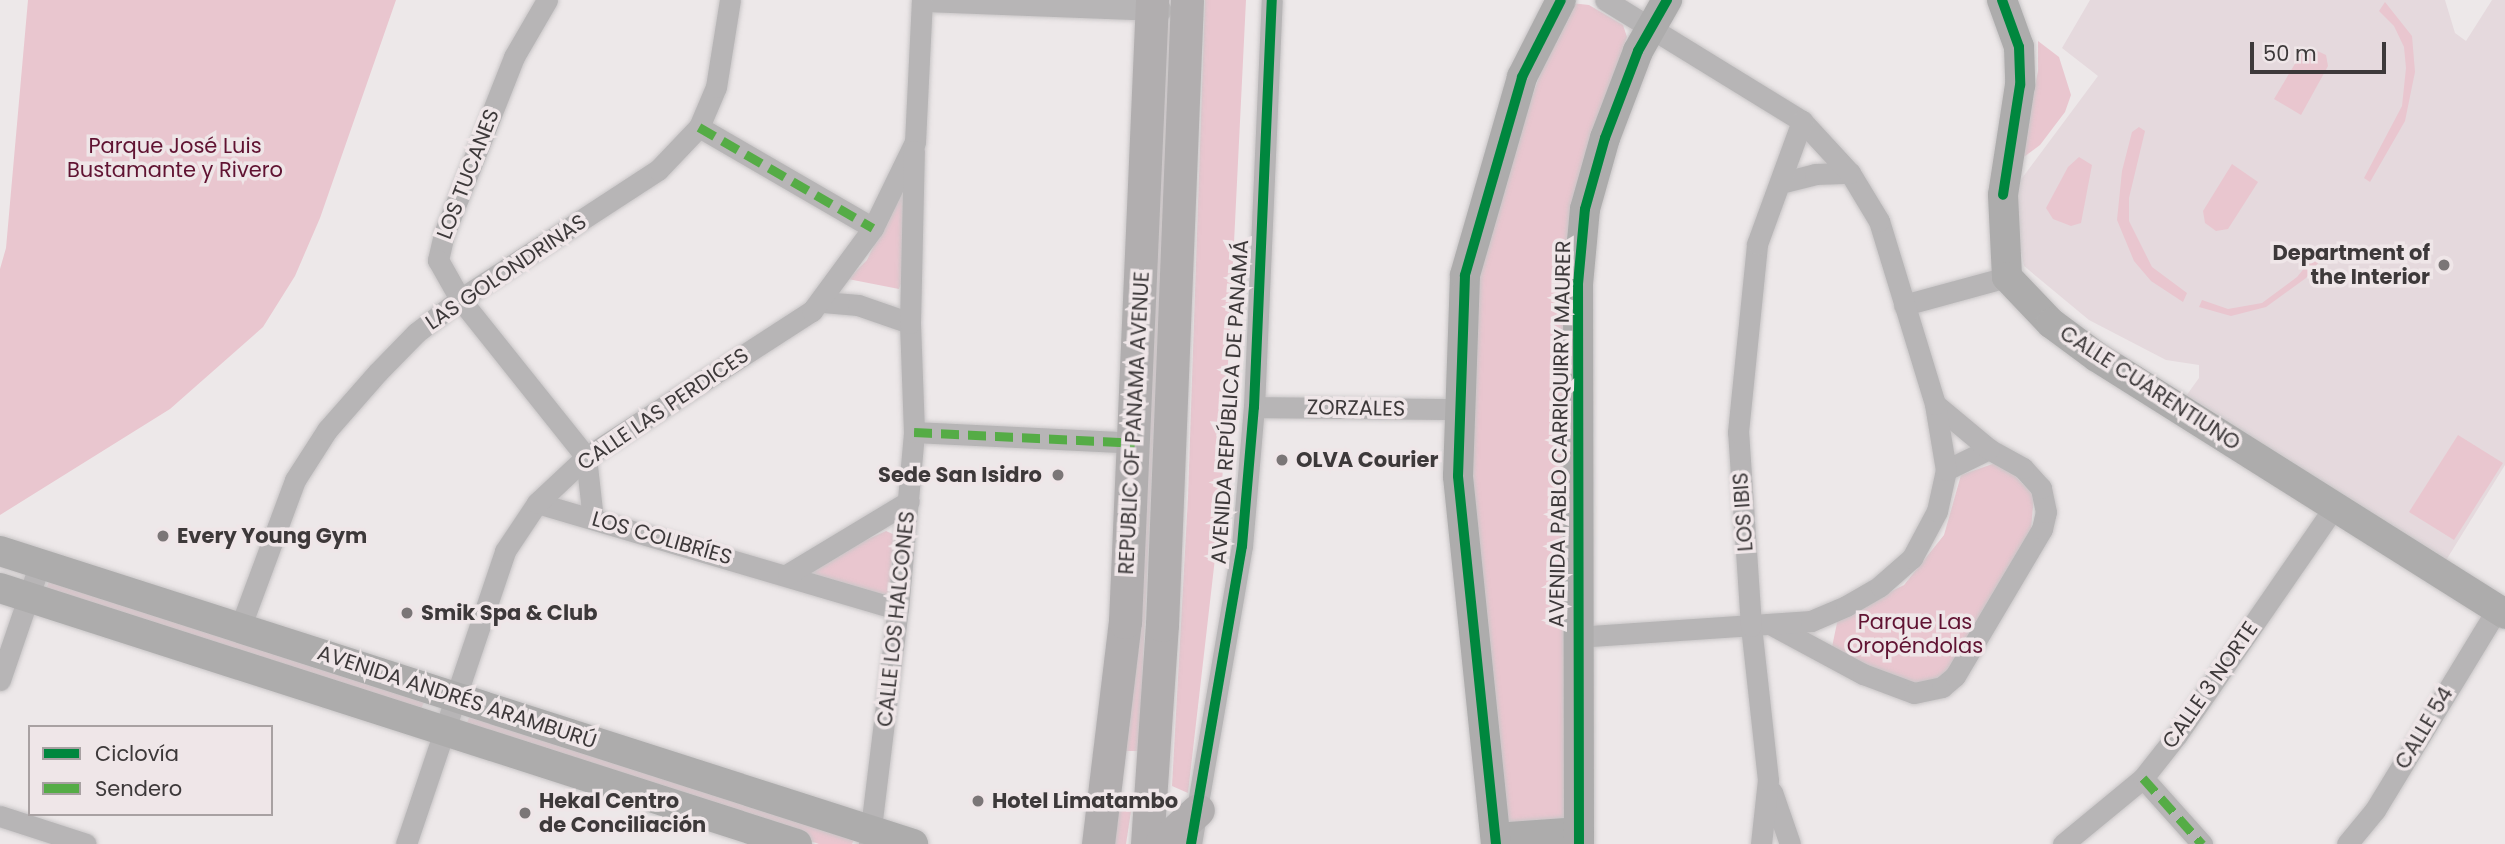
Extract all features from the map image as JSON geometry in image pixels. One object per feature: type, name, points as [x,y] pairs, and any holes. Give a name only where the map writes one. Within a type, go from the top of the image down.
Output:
[{"type":"main road","points":[[1561,0],[1522,77],[1465,275],[1459,409],[1464,558],[1496,841],[1580,838]]},
{"type":"main road","name":"AVENIDA PABLO CARRIQUIRRY MAURER","points":[[1580,838],[1576,638],[1578,284],[1585,209],[1605,138],[1650,29],[1667,0]]},
{"type":"main road","points":[[2002,0],[2018,47],[2020,86],[2003,195],[2007,277]]},
{"type":"main road","name":"REPUBLIC OF PANAMA AVENUE","points":[[1098,844],[1111,768],[1135,443],[1152,5]]},
{"type":"main road","name":"REPUBLIC OF PANAMA AVENUE","points":[[1147,844],[1153,775],[1187,5]]},
{"type":"main road","name":"CALLE CUARENTIUNO","points":[[2007,277],[2051,323],[2097,357],[2501,611]]},
{"type":"main road","name":"AVENIDA ANDRÉS ARAMBURÚ","points":[[0,551],[455,696],[870,838],[913,844]]},
{"type":"main road","name":"AVENIDA ANDRÉS ARAMBURÚ","points":[[0,588],[445,727],[797,844]]},
{"type":"main road","points":[[1111,768],[1153,775]]},
{"type":"main road","points":[[1161,844],[1198,810]]},
{"type":"street","name":"LOS TUCANES","points":[[547,0],[514,57],[438,252],[441,269],[460,299],[586,457]]},
{"type":"street","name":"LAS GOLONDRINAS","points":[[240,628],[284,504],[316,444],[407,343],[460,299],[658,170],[699,127],[716,87],[730,0]]},
{"type":"street","name":"AVENIDA REPÚBLICA DE PANAMÁ","points":[[1191,844],[1242,546],[1254,407],[1272,0]]},
{"type":"street","points":[[1576,638],[1811,621],[1880,586],[1912,558],[1937,512],[1946,470],[1935,404],[1879,221],[1850,173],[1802,121],[1605,0]]},
{"type":"street","points":[[922,1],[1187,5]]},
{"type":"street","name":"CALLE LAS PERDICES","points":[[407,844],[505,551],[537,503],[586,457],[823,302],[873,228],[915,142],[922,1]]},
{"type":"street","name":"LOS IBIS","points":[[1761,844],[1769,780],[1760,625],[1738,432],[1757,244],[1802,121]]},
{"type":"street","points":[[699,127],[873,228]]},
{"type":"street","name":"CALLE LOS HALCONES","points":[[870,838],[898,609],[914,432],[910,323],[915,142]]},
{"type":"street","points":[[1780,183],[1815,174],[1850,173]]},
{"type":"street","points":[[1904,305],[2007,277]]},
{"type":"street","points":[[823,302],[859,305],[910,323]]},
{"type":"street","points":[[1760,625],[1863,674],[1914,692],[1929,692],[1948,682],[2042,529],[2046,512],[2041,488],[2023,468],[1989,449],[1935,404]]},
{"type":"street","name":"ZORZALES","points":[[1254,407],[1459,409]]},
{"type":"street","points":[[914,432],[1135,443]]},
{"type":"street","points":[[1946,470],[1989,449]]},
{"type":"street","points":[[586,457],[593,519]]},
{"type":"street","points":[[788,573],[909,501]]},
{"type":"street","name":"LOS COLIBRÍES","points":[[537,503],[788,573],[898,609]]},
{"type":"street","name":"CALLE 3 NORTE","points":[[2063,844],[2143,778],[2334,506]]},
{"type":"street","points":[[0,680],[40,563]]},
{"type":"street","name":"CALLE 54","points":[[2347,844],[2375,810],[2501,611]]},
{"type":"street","points":[[2143,778],[2202,844]]},
{"type":"street","points":[[1769,780],[1790,844]]},
{"type":"street","points":[[0,816],[86,844]]},
{"type":"shaded area","points":[[2090,0],[2445,0],[2455,33],[2466,41],[2492,0],[2505,0],[2505,465],[2445,562],[2186,396],[2199,378],[2199,365],[2166,360],[2089,320],[2024,266],[2017,231],[2017,185],[2098,76],[2062,48]]},
{"type":"green space","name":"Parque José Luis Bustamante y Rivero","points":[[28,0],[396,0],[320,218],[295,276],[263,327],[170,409],[0,515],[0,269],[6,248]]},
{"type":"green space","points":[[1205,0],[1246,0],[1221,506],[1188,793],[1172,786],[1188,497]]},
{"type":"green space","points":[[2385,2],[2412,36],[2415,72],[2405,121],[2370,182],[2364,178],[2402,106],[2406,68],[2404,47],[2394,26],[2379,11]]},
{"type":"green space","points":[[1571,3],[1589,5],[1623,25],[1627,37],[1568,225],[1565,818],[1505,823],[1469,431],[1475,281],[1494,205],[1551,43]]},
{"type":"green space","points":[[1161,24],[1172,24],[1139,751],[1126,751]]},
{"type":"green space","points":[[2038,41],[2059,57],[2071,95],[2065,112],[2040,145],[2021,159],[2038,71]]},
{"type":"green space","points":[[2311,48],[2326,55],[2328,66],[2301,115],[2274,99],[2302,52]]},
{"type":"green space","points":[[2139,127],[2145,131],[2129,198],[2129,221],[2152,267],[2187,293],[2183,302],[2151,281],[2134,261],[2117,220],[2122,171],[2132,132]]},
{"type":"green space","points":[[2079,157],[2092,165],[2081,223],[2071,226],[2053,219],[2046,208],[2068,167]]},
{"type":"green space","points":[[2232,164],[2258,182],[2228,229],[2216,231],[2205,223],[2203,211]]},
{"type":"green space","points":[[902,187],[909,193],[905,272],[899,289],[848,279],[867,260]]},
{"type":"green space","points":[[2320,249],[2327,252],[2306,278],[2266,307],[2231,316],[2199,307],[2202,300],[2228,309],[2262,303],[2297,277]]},
{"type":"green space","points":[[2458,435],[2503,463],[2454,540],[2409,512]]},
{"type":"green space","name":"Parque Las Oropéndolas","points":[[2001,461],[2034,496],[2031,530],[1955,661],[1935,683],[1908,686],[1832,647],[1838,618],[1904,585],[1944,535],[1961,475]]},
{"type":"green space","points":[[886,531],[895,535],[889,598],[810,578],[809,568],[813,564]]},
{"type":"green space","points":[[53,571],[429,692],[420,711],[44,595]]},
{"type":"green space","points":[[472,710],[857,832],[852,844],[819,844],[465,728]]},
{"type":"green space","points":[[1128,796],[1132,805],[1126,844],[1112,844],[1119,800]]},
{"type":"marked path","points":[[699,127],[873,228]]},
{"type":"marked path","points":[[914,432],[1135,443]]},
{"type":"marked path","points":[[2143,778],[2202,844]]},
{"type":"cycle path","points":[[1191,844],[1242,546],[1254,407],[1272,0]]},
{"type":"cycle path","points":[[1496,844],[1458,476],[1465,275],[1522,77],[1561,0]]},
{"type":"cycle path","points":[[1579,844],[1578,284],[1585,209],[1605,138],[1638,51],[1667,0]]},
{"type":"cycle path","points":[[2002,0],[2019,47],[2020,85],[2003,195]]},
{"type":"place","name":"Department of the Interior","points":[[2444,265]]},
{"type":"place","name":"OLVA Courier","points":[[1282,460]]},
{"type":"place","name":"Sede San Isidro","points":[[1058,475]]},
{"type":"place","name":"Every Young Gym","points":[[163,536]]},
{"type":"place","name":"Smik Spa & Club","points":[[407,613]]},
{"type":"place","name":"Hotel Limatambo","points":[[978,801]]},
{"type":"place","name":"Hekal Centro de Conciliación","points":[[525,813]]}]
